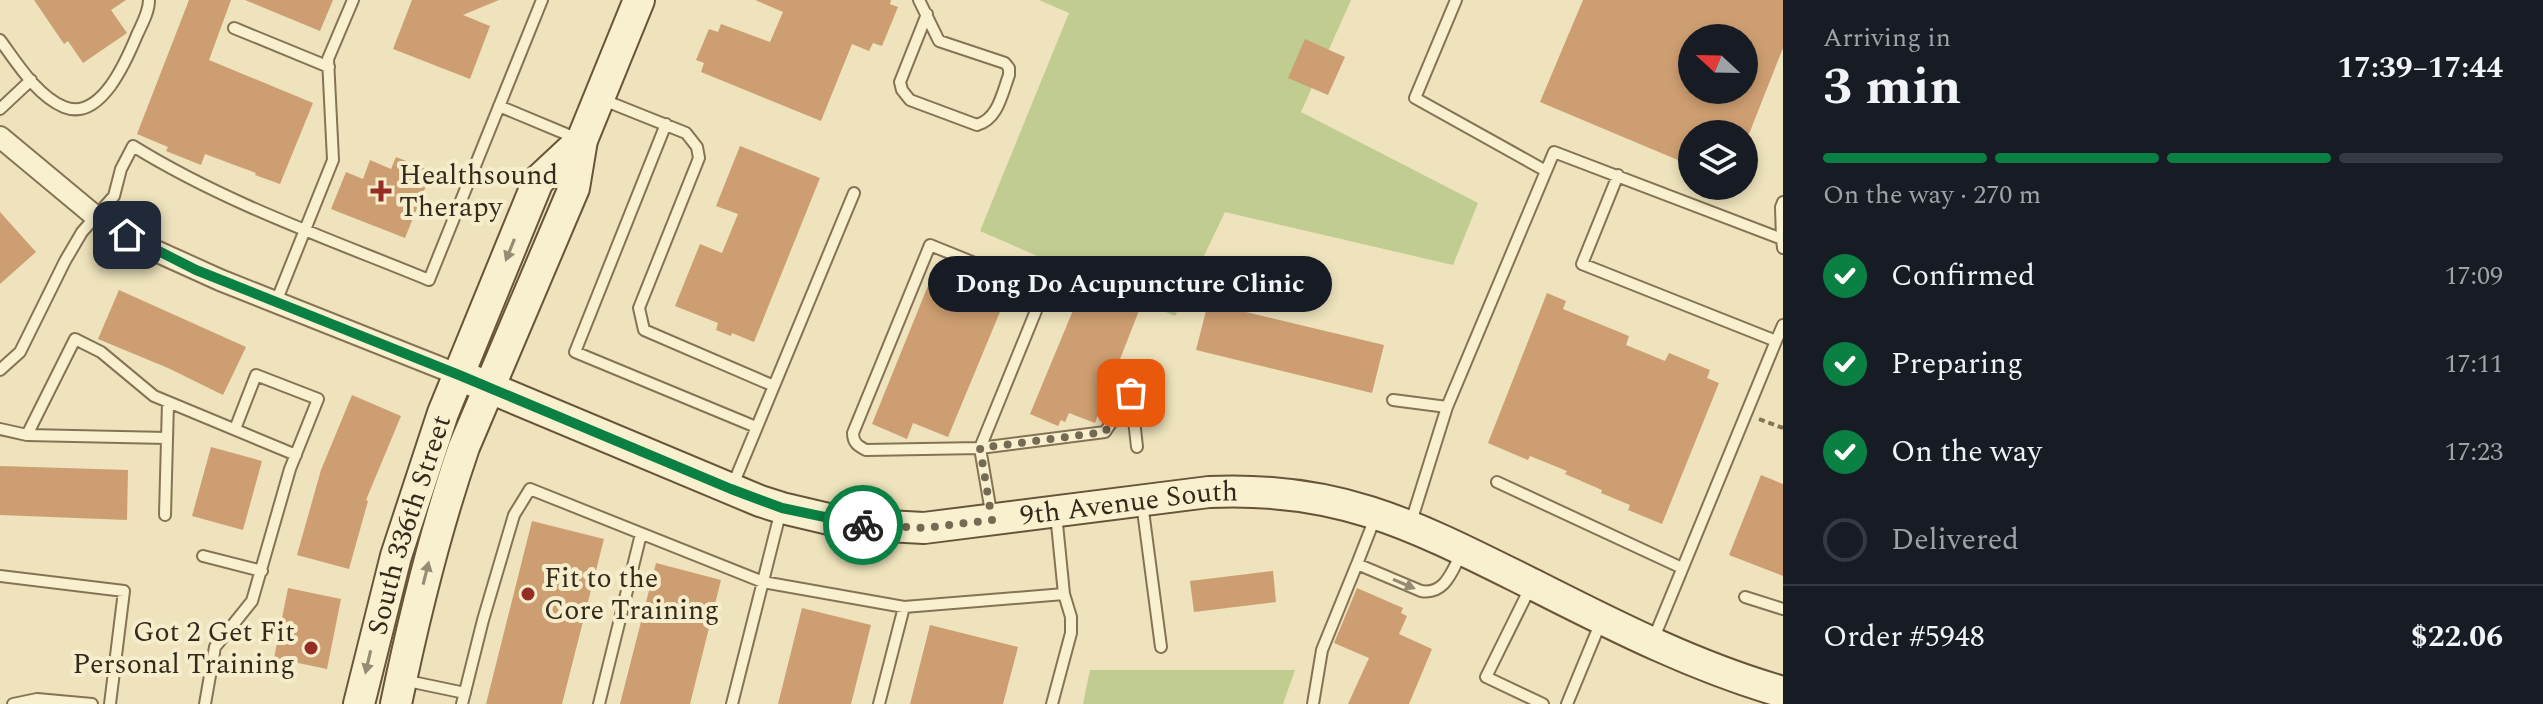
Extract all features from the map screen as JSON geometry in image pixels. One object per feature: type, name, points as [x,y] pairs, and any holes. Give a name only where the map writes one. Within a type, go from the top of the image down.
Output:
[{"type":"street","name":"South 336th Street","points":[[398,692],[435,537],[464,447],[574,188],[582,140],[639,0]]},
{"type":"street","name":"9th Avenue South","points":[[0,137],[95,216],[171,259],[782,508],[850,524],[942,527],[1209,492],[1264,491],[1313,496],[1410,525],[1652,642],[1722,673],[1783,692]]},
{"type":"street","name":"South 336th Street","points":[[359,704],[396,556],[419,482],[459,375],[538,181],[582,140]]},
{"type":"lane","points":[[0,40],[48,97],[72,109],[82,107],[103,95],[123,70],[149,0]]},
{"type":"lane","points":[[276,302],[333,160],[328,59],[353,0]]},
{"type":"lane","points":[[0,370],[20,352],[65,261],[95,216],[114,196],[121,169],[133,146],[215,191],[429,280],[542,0]]},
{"type":"lane","points":[[919,0],[927,14],[939,41],[1005,63],[1009,68],[993,116],[987,122],[977,125],[910,100],[902,90],[900,82],[927,14]]},
{"type":"lane","points":[[1456,0],[1415,98],[1546,171]]},
{"type":"lane","points":[[234,28],[329,67]]},
{"type":"lane","points":[[0,109],[31,80]]},
{"type":"lane","points":[[599,98],[686,133],[692,139],[699,158],[639,308],[644,330],[774,386]]},
{"type":"lane","points":[[499,106],[582,140]]},
{"type":"lane","points":[[666,124],[575,352],[756,427]]},
{"type":"lane","points":[[1410,525],[1447,407],[1554,152],[1782,239]]},
{"type":"lane","points":[[1618,175],[1582,264],[1776,341]]},
{"type":"lane","points":[[731,489],[854,193]]},
{"type":"lane","points":[[1783,202],[1783,248]]},
{"type":"lane","points":[[992,520],[980,448],[1044,291],[930,245],[853,439],[857,445],[873,451],[980,448],[1105,432],[1131,393],[1137,447]]},
{"type":"lane","points":[[1652,642],[1783,325]]},
{"type":"lane","points":[[27,435],[75,339],[101,352],[148,392],[296,455]]},
{"type":"lane","points":[[205,704],[215,647],[248,608],[296,455],[318,399],[256,375],[235,429]]},
{"type":"lane","points":[[1393,400],[1447,407]]},
{"type":"lane","points":[[165,515],[168,402]]},
{"type":"lane","points":[[0,429],[27,435],[167,438]]},
{"type":"lane","points":[[1497,482],[1682,568]]},
{"type":"lane","points":[[398,692],[464,698],[514,515],[530,489],[763,582],[904,607],[1064,594]]},
{"type":"lane","points":[[1142,501],[1161,647]]},
{"type":"lane","points":[[732,704],[782,508]]},
{"type":"lane","points":[[1052,704],[1071,633],[1056,512]]},
{"type":"lane","points":[[1313,704],[1322,650],[1377,513]]},
{"type":"lane","points":[[599,704],[641,534]]},
{"type":"lane","points":[[1357,564],[1430,593],[1443,586],[1464,549]]},
{"type":"lane","points":[[203,556],[262,571]]},
{"type":"lane","points":[[0,576],[124,591],[110,704]]},
{"type":"lane","points":[[1532,584],[1486,677],[1543,704]]},
{"type":"lane","points":[[1745,597],[1783,609]]},
{"type":"lane","points":[[879,704],[904,607]]},
{"type":"lane","points":[[1567,704],[1602,618]]},
{"type":"lane","points":[[13,704],[37,699],[92,704]]},
{"type":"path","points":[[1746,414],[1783,428]]},
{"type":"green space","points":[[1039,0],[1351,0],[1301,112],[1478,203],[1453,265],[1225,212],[1175,316],[980,231],[1069,13]]},
{"type":"green space","points":[[1090,670],[1295,670],[1283,704],[1083,704]]},
{"type":"building","points":[[34,0],[126,0],[111,10],[127,33],[83,63],[68,41],[64,44]]},
{"type":"building","points":[[189,0],[231,0],[209,60],[313,103],[280,184],[205,154],[201,165],[166,151],[168,147],[137,134]]},
{"type":"building","points":[[245,0],[333,0],[320,31]]},
{"type":"building","points":[[412,0],[499,0],[463,15],[490,26],[470,79],[393,49]]},
{"type":"building","points":[[755,0],[891,0],[890,4],[898,7],[882,46],[873,43],[869,51],[852,44],[821,121],[701,72],[704,63],[696,60],[709,29],[718,32],[721,24],[770,42],[783,12]]},
{"type":"building","points":[[1583,0],[1783,0],[1783,48],[1755,120],[1678,120],[1678,160],[1540,102]]},
{"type":"building","points":[[1305,39],[1345,57],[1328,95],[1288,78]]},
{"type":"building","points":[[740,146],[820,178],[754,342],[716,330],[718,323],[675,306],[700,244],[722,253],[738,214],[716,206]]},
{"type":"building","name":"Healthsound Therapy","points":[[396,157],[432,171],[405,238],[331,209],[346,172],[363,179],[370,160],[391,169]]},
{"type":"building","points":[[0,212],[36,252],[0,284]]},
{"type":"building","points":[[936,266],[1007,295],[948,437],[913,423],[907,439],[872,424]]},
{"type":"building","points":[[1086,279],[1142,303],[1095,423],[1069,413],[1065,422],[1061,420],[1058,426],[1030,414]]},
{"type":"building","points":[[119,290],[246,347],[223,395],[98,339]]},
{"type":"building","points":[[1547,293],[1566,301],[1563,309],[1629,336],[1626,345],[1665,361],[1669,353],[1710,370],[1707,378],[1719,383],[1662,524],[1628,510],[1630,505],[1565,474],[1567,471],[1530,456],[1528,460],[1488,443]]},
{"type":"building","points":[[1208,303],[1384,345],[1372,393],[1196,350]]},
{"type":"building","points":[[352,395],[401,416],[366,500],[349,569],[297,555],[321,470]]},
{"type":"building","points":[[211,447],[262,461],[243,530],[192,516]]},
{"type":"building","points":[[0,466],[128,470],[127,520],[0,515]]},
{"type":"building","points":[[1761,475],[1783,484],[1783,576],[1729,555]]},
{"type":"building","points":[[532,521],[604,539],[562,704],[486,704]]},
{"type":"building","points":[[656,563],[721,580],[690,704],[620,704]]},
{"type":"building","points":[[1273,571],[1276,602],[1194,612],[1190,581]]},
{"type":"building","points":[[288,588],[341,599],[327,669],[274,658]]},
{"type":"building","points":[[1357,588],[1403,608],[1401,613],[1407,616],[1399,634],[1432,649],[1409,704],[1348,704],[1369,658],[1334,643]]},
{"type":"building","points":[[802,608],[871,625],[851,704],[778,704]]},
{"type":"building","points":[[930,625],[1018,647],[1003,704],[910,704]]},
{"type":"way so far","points":[[863,525],[924,528],[992,520],[980,448],[1105,432],[1131,393]]},
{"type":"place","name":"Healthsound Therapy","points":[[381,191]]},
{"type":"place","name":"Dong Do Acupuncture Clinic","points":[[1131,393]]},
{"type":"place","name":"Fit to the Core Training","points":[[528,594]]},
{"type":"place","name":"Got 2 Get Fit Personal Training","points":[[311,648]]},
{"type":"route","points":[[127,235],[196,270],[459,375],[731,489],[782,508],[863,525]]}]
